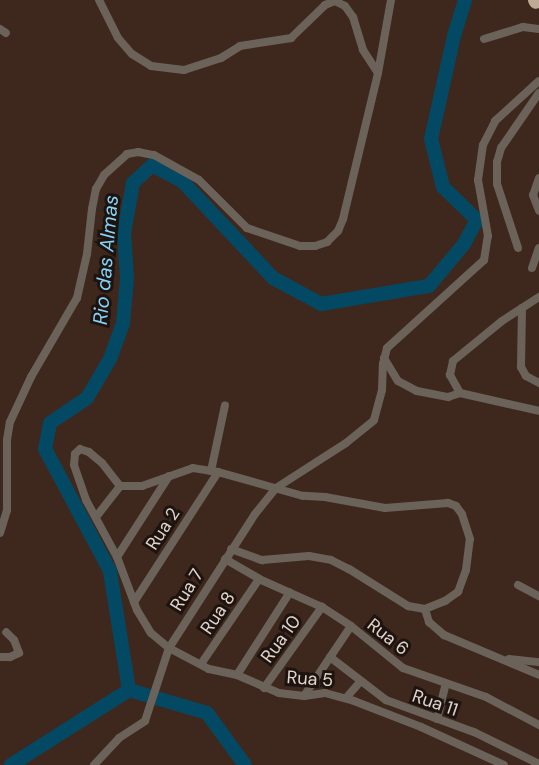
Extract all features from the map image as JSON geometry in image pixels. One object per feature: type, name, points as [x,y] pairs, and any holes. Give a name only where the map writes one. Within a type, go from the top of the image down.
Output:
[{"type":"street","points":[[99,0],[118,38],[132,54],[151,66],[184,70],[221,58],[240,46],[291,38],[325,5],[335,1],[339,2],[353,17],[363,50],[378,73]]},
{"type":"street","points":[[0,533],[7,510],[7,440],[10,422],[31,377],[77,298],[87,254],[96,189],[104,175],[128,154],[138,152],[154,155],[199,180],[247,228],[300,246],[315,246],[327,242],[338,231],[344,219],[378,73],[391,0]]},
{"type":"street","points":[[484,39],[523,27],[539,28]]},
{"type":"street","points":[[276,488],[346,442],[374,420],[382,390],[384,358],[393,341],[484,260],[488,236],[478,180],[483,145],[495,121],[539,81]]},
{"type":"street","points":[[519,248],[501,196],[497,162],[501,148],[539,93]]},
{"type":"street","points":[[539,178],[533,195],[539,211]]},
{"type":"street","points":[[532,268],[539,248]]},
{"type":"street","points":[[460,393],[450,375],[453,361],[539,297]]},
{"type":"street","points":[[522,308],[521,367],[526,376],[539,383]]},
{"type":"street","points":[[384,358],[398,381],[407,387],[440,396],[453,396],[460,393],[539,411]]},
{"type":"street","name":"Rua 2","points":[[134,602],[214,471],[225,405]]},
{"type":"street","points":[[120,486],[102,463],[86,450],[78,450],[75,454],[74,465],[86,500],[117,557],[134,602]]},
{"type":"street","points":[[120,486],[142,486],[193,468],[214,471],[303,496],[325,497],[385,508],[441,502],[456,506],[462,514],[470,539],[468,559],[458,592],[445,601],[425,609],[408,606],[331,560],[309,556],[262,560],[231,549]]},
{"type":"street","points":[[117,557],[170,475]]},
{"type":"street","points":[[96,517],[120,486]]},
{"type":"street","name":"Rua 7","points":[[94,765],[119,738],[145,721],[170,648],[231,549],[276,488]]},
{"type":"street","name":"Rua 6","points":[[225,559],[259,579],[322,607],[351,626],[403,668],[486,697],[539,725]]},
{"type":"street","name":"Rua 8","points":[[201,664],[259,579]]},
{"type":"street","points":[[518,585],[539,596]]},
{"type":"street","points":[[237,675],[290,592]]},
{"type":"street","name":"Rua 5","points":[[134,602],[152,633],[170,648],[216,671],[237,675],[264,688],[304,696],[325,693],[346,698],[421,727],[504,765]]},
{"type":"street","name":"Rua 10","points":[[264,688],[322,607]]},
{"type":"street","points":[[425,609],[429,622],[439,632],[539,675]]},
{"type":"street","points":[[304,696],[351,626]]},
{"type":"street","points":[[0,657],[10,657],[19,653],[14,640],[6,632]]},
{"type":"street","name":"Rua 11","points":[[330,657],[376,694],[396,705],[487,737],[538,764]]},
{"type":"street","points":[[501,659],[539,662]]},
{"type":"street","points":[[346,698],[360,682]]},
{"type":"street","points":[[437,719],[446,684]]},
{"type":"waterway","name":"Rio das Almas","points":[[11,765],[129,690],[110,571],[45,449],[50,423],[87,398],[110,359],[123,324],[127,278],[124,233],[133,183],[152,165],[182,181],[273,278],[321,304],[429,286],[464,244],[477,220],[443,187],[431,139],[454,36],[465,0]]},
{"type":"waterway","points":[[129,690],[207,713],[245,765]]}]
